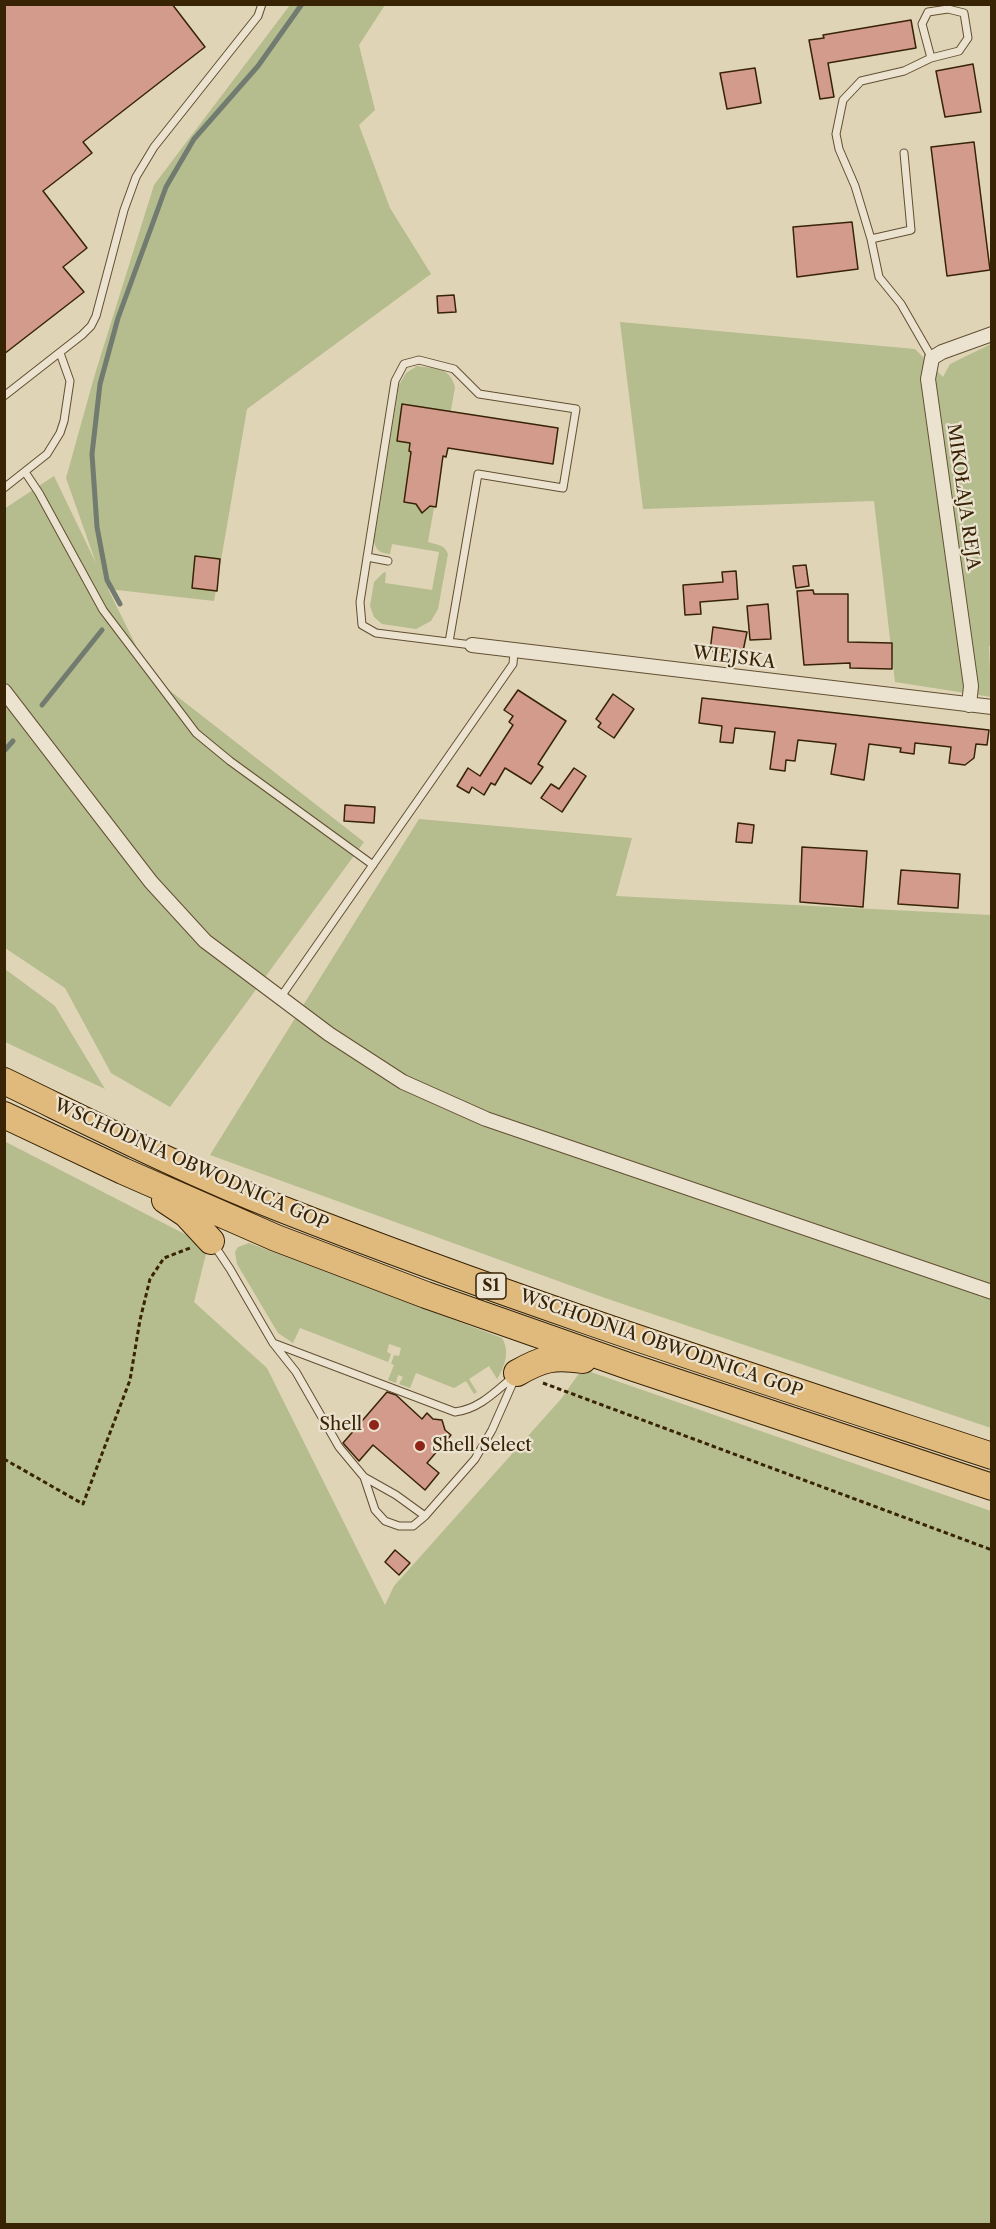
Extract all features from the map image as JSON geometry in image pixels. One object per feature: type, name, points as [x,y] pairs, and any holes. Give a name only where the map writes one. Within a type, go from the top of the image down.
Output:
[{"type":"highway","name":"WSCHODNIA OBWODNICA GOP","points":[[4,1081],[131,1143],[277,1207],[440,1268],[992,1456]]},
{"type":"highway","name":"WSCHODNIA OBWODNICA GOP","points":[[4,1115],[123,1171],[297,1246],[426,1295],[634,1368],[992,1487]]},
{"type":"highway","points":[[123,1171],[186,1214],[211,1241]]},
{"type":"highway","points":[[518,1373],[536,1362],[552,1357],[634,1368]]},
{"type":"street","points":[[932,358],[942,352],[992,334]]},
{"type":"street","name":"MIKOŁAJA REJA","points":[[932,358],[928,379],[971,686],[969,705]]},
{"type":"street","name":"WIEJSKA","points":[[472,645],[992,707]]},
{"type":"street","points":[[4,691],[151,882],[205,941],[279,999],[403,1082],[486,1119],[992,1292]]},
{"type":"lane","points":[[4,396],[91,326],[96,316],[124,210],[136,177],[154,147],[258,16],[262,4]]},
{"type":"lane","points":[[931,58],[922,24],[928,12],[948,9],[964,13],[969,38],[960,51],[931,58],[904,71],[861,81],[843,100],[836,134],[839,149],[855,186],[871,239],[879,277],[901,304],[932,358]]},
{"type":"lane","points":[[871,239],[911,230],[904,153]]},
{"type":"lane","points":[[4,488],[46,454],[60,434],[70,381],[60,353]]},
{"type":"lane","points":[[449,642],[478,474],[563,488],[576,409],[479,394],[454,369],[418,360],[404,364],[395,381],[360,602],[363,625],[376,633],[472,645]]},
{"type":"lane","points":[[25,472],[103,610],[196,733],[230,761],[373,865]]},
{"type":"lane","points":[[367,557],[388,561]]},
{"type":"lane","points":[[279,999],[513,664],[514,651]]},
{"type":"lane","points":[[211,1241],[273,1343],[296,1372],[339,1447],[364,1477],[396,1495],[425,1516]]},
{"type":"lane","points":[[273,1343],[455,1412],[469,1410],[483,1402],[518,1373]]},
{"type":"lane","points":[[364,1477],[375,1510],[385,1521],[399,1526],[413,1526],[425,1516],[475,1459],[492,1430],[518,1373]]},
{"type":"path","points":[[4,1459],[82,1504],[130,1380],[140,1320],[150,1279],[164,1258],[211,1241]]},
{"type":"path","points":[[518,1373],[992,1550]]},
{"type":"green space","points":[[290,5],[385,5],[359,45],[375,110],[359,125],[390,208],[431,274],[247,409],[214,601],[108,589],[151,676],[364,842],[170,1107],[111,1073],[65,988],[5,948],[4,509],[54,476],[96,563],[66,478],[95,374],[154,185]]},
{"type":"green space","points":[[620,322],[915,349],[943,377],[950,364],[991,344],[992,646],[989,646],[991,697],[895,682],[874,501],[643,509]]},
{"type":"green space","points":[[417,366],[436,368],[445,372],[455,387],[428,542],[442,547],[448,554],[438,609],[431,621],[416,629],[382,624],[374,617],[370,606],[374,582],[386,572],[385,583],[432,590],[439,552],[392,544],[390,554],[387,554],[377,549],[374,541],[399,385],[406,373]]},
{"type":"green space","points":[[419,819],[632,838],[616,896],[991,915],[991,1428],[605,1298],[210,1155]]},
{"type":"green space","points":[[5,969],[55,1006],[105,1089],[5,1042]]},
{"type":"green space","points":[[4,1141],[208,1246],[194,1302],[267,1368],[385,1605],[394,1586],[561,1399],[582,1369],[991,1511],[991,2224],[5,2224]]},
{"type":"green space","points":[[249,1243],[502,1338],[506,1354],[500,1374],[497,1379],[489,1366],[469,1379],[477,1392],[474,1394],[466,1381],[454,1388],[416,1373],[410,1388],[399,1384],[403,1377],[398,1375],[396,1383],[388,1380],[394,1365],[391,1364],[394,1355],[399,1356],[401,1348],[389,1344],[387,1352],[391,1354],[388,1362],[300,1328],[293,1343],[278,1333],[237,1264],[235,1252],[238,1247]]},
{"type":"building","points":[[4,4],[172,4],[205,47],[83,142],[92,153],[43,191],[87,248],[63,267],[84,292],[4,354]]},
{"type":"building","points":[[911,20],[916,48],[828,63],[834,97],[820,99],[809,40],[824,38],[823,35]]},
{"type":"building","points":[[973,64],[981,112],[945,117],[936,71]]},
{"type":"building","points":[[755,68],[761,103],[727,109],[720,73]]},
{"type":"building","points":[[974,142],[990,270],[947,276],[931,147]]},
{"type":"building","points":[[852,222],[858,269],[797,277],[793,227]]},
{"type":"building","points":[[454,295],[456,312],[438,313],[437,296]]},
{"type":"building","points":[[402,404],[558,428],[553,464],[448,448],[446,457],[443,456],[436,507],[430,506],[422,513],[416,504],[404,502],[411,452],[409,451],[410,443],[397,441]]},
{"type":"building","points":[[195,556],[220,559],[217,591],[192,588]]},
{"type":"building","points":[[806,565],[809,586],[796,588],[793,566]]},
{"type":"building","points":[[736,571],[738,599],[700,602],[701,614],[685,615],[683,585],[723,582],[722,572]]},
{"type":"building","points":[[813,590],[814,594],[848,594],[848,642],[892,643],[892,669],[850,668],[850,663],[804,665],[797,591]]},
{"type":"building","points":[[768,604],[771,639],[750,640],[747,606]]},
{"type":"building","points":[[713,627],[747,632],[742,656],[710,651]]},
{"type":"building","points":[[518,690],[566,721],[538,764],[543,767],[531,784],[505,768],[495,785],[491,783],[484,795],[472,787],[469,793],[457,786],[468,768],[480,776],[513,725],[509,722],[513,716],[504,710]]},
{"type":"building","points":[[613,694],[634,709],[614,738],[598,727],[601,723],[596,719]]},
{"type":"building","points":[[702,698],[989,730],[987,745],[976,744],[974,758],[965,765],[949,763],[951,747],[915,743],[914,754],[900,752],[901,748],[869,744],[864,780],[831,774],[836,744],[798,740],[795,761],[786,760],[785,771],[770,769],[775,732],[735,728],[733,743],[720,742],[722,726],[699,723]]},
{"type":"building","points":[[574,768],[586,776],[562,812],[541,798],[551,784],[559,789]]},
{"type":"building","points":[[345,805],[375,807],[374,823],[344,821]]},
{"type":"building","points":[[738,823],[754,825],[752,843],[736,842]]},
{"type":"building","points":[[802,847],[867,851],[863,907],[800,902]]},
{"type":"building","points":[[901,870],[960,874],[958,908],[898,904]]},
{"type":"building","points":[[387,1392],[396,1395],[422,1419],[427,1413],[433,1419],[442,1420],[445,1430],[451,1435],[427,1463],[439,1473],[425,1490],[373,1445],[359,1461],[343,1443]]},
{"type":"building","points":[[395,1550],[410,1563],[399,1575],[385,1562]]},
{"type":"waterway","points":[[120,604],[107,580],[97,527],[92,454],[100,384],[118,318],[166,187],[194,139],[258,66],[302,4]]},
{"type":"waterway","points":[[42,705],[102,630]]},
{"type":"waterway","points":[[4,751],[13,741]]},
{"type":"place","name":"Shell","points":[[374,1425]]},
{"type":"place","name":"Shell Select","points":[[420,1446]]}]
